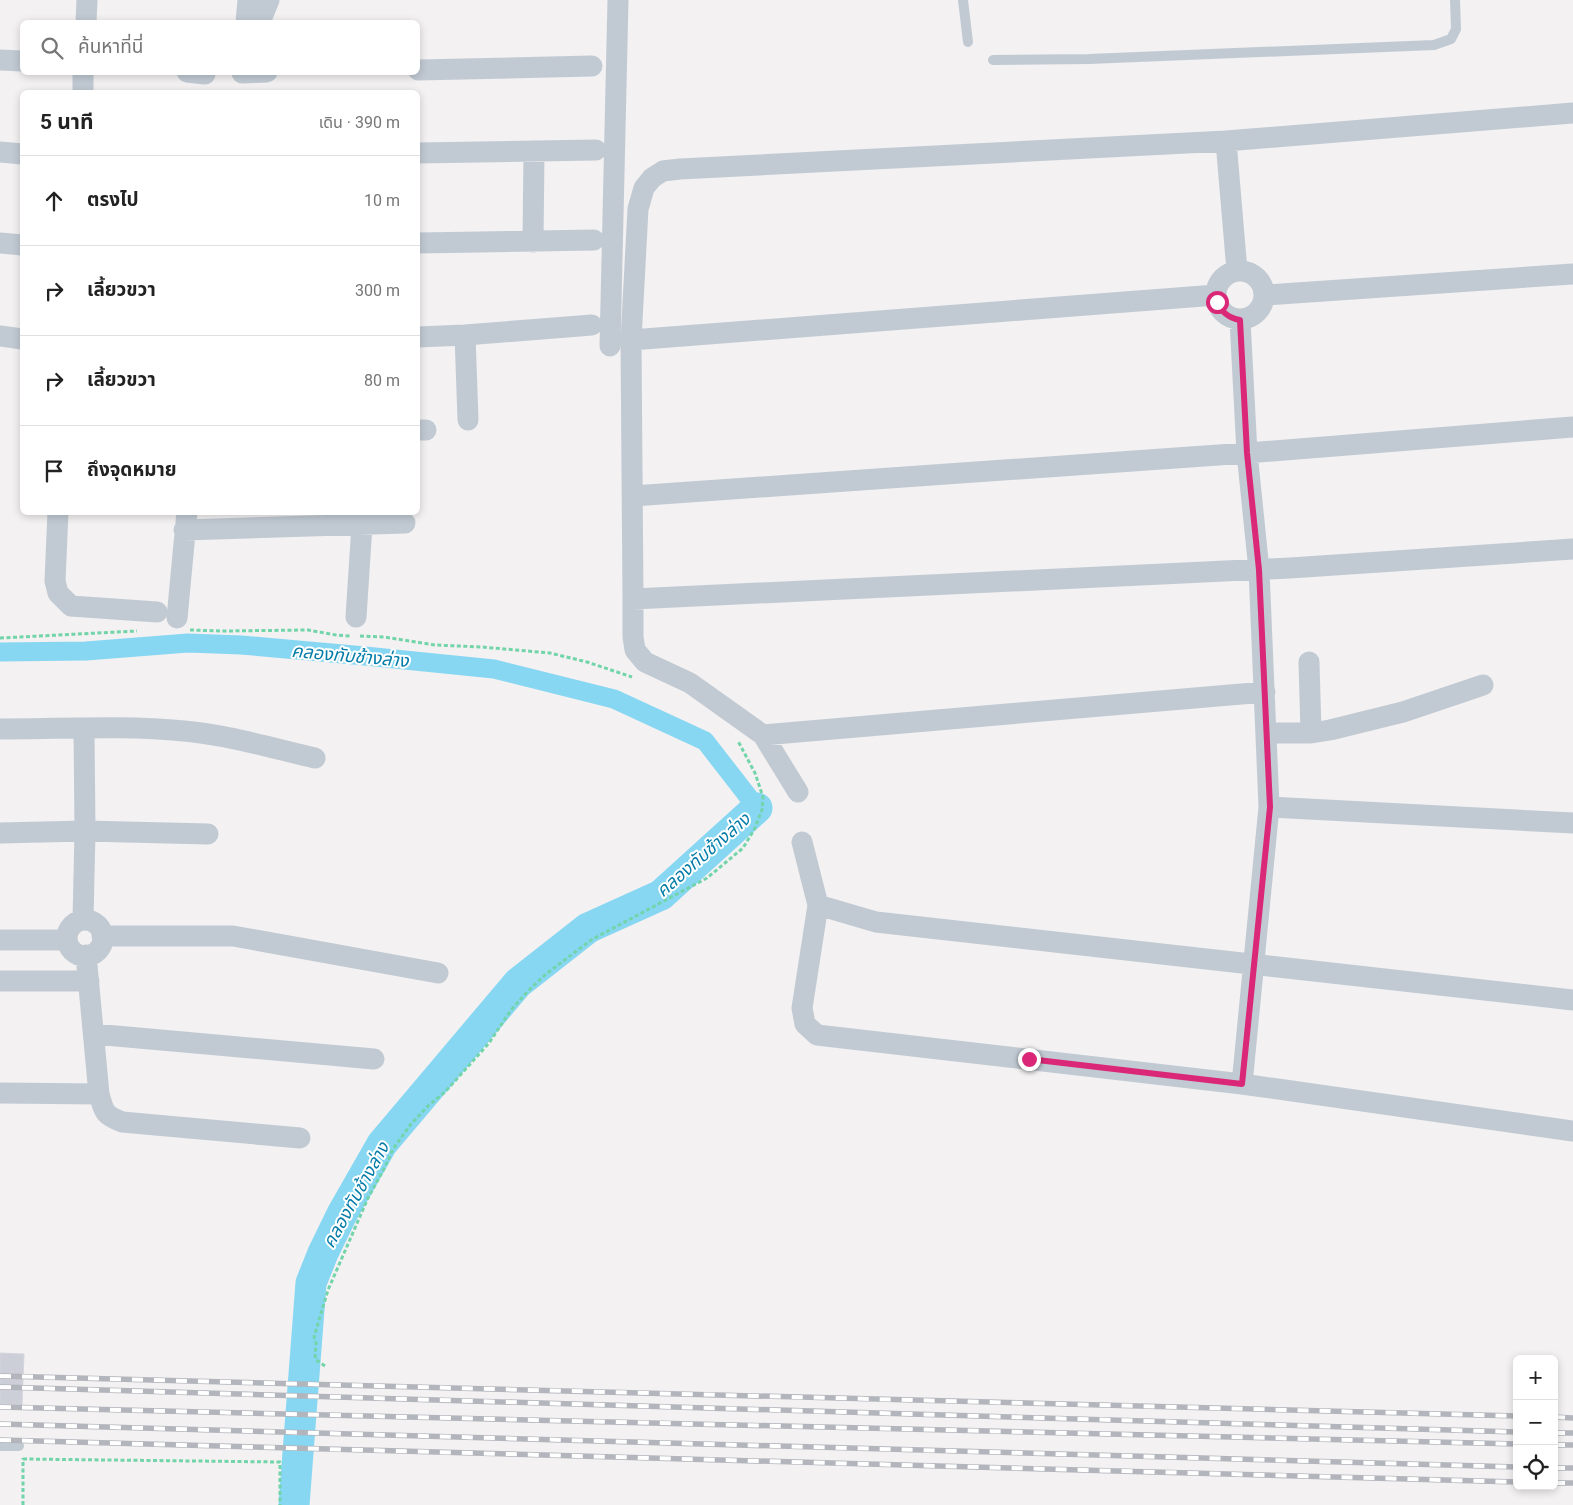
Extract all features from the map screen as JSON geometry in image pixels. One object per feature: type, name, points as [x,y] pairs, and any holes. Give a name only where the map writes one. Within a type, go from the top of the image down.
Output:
[{"type":"street","points":[[86,20],[87,0]]},
{"type":"street","points":[[246,20],[248,0]]},
{"type":"street","points":[[261,20],[269,0]]},
{"type":"street","points":[[610,346],[618,0]]},
{"type":"street","points":[[0,60],[20,61]]},
{"type":"street","points":[[420,70],[592,66]]},
{"type":"street","points":[[82,75],[83,90]]},
{"type":"street","points":[[239,90],[242,75]]},
{"type":"street","points":[[798,792],[764,735],[690,683],[645,662],[635,650],[632,637],[634,599],[631,340],[638,209],[644,188],[652,178],[663,171],[690,168],[1226,141],[1573,113]]},
{"type":"street","points":[[1226,141],[1237,271]]},
{"type":"street","points":[[420,153],[596,150]]},
{"type":"street","points":[[533,242],[534,151]]},
{"type":"street","points":[[0,152],[20,154]]},
{"type":"street","points":[[420,243],[594,240]]},
{"type":"street","points":[[0,243],[20,245]]},
{"type":"street","points":[[1237,271],[1246,271],[1253,274],[1259,280],[1265,295],[1260,309],[1255,315],[1240,320],[1226,315],[1220,309],[1216,295],[1217,288],[1224,276],[1237,271]]},
{"type":"street","points":[[1265,295],[1573,274]]},
{"type":"street","points":[[631,340],[1216,295]]},
{"type":"street","points":[[1240,320],[1247,453],[1259,570],[1270,807],[1242,1084]]},
{"type":"street","points":[[420,337],[592,325]]},
{"type":"street","points":[[465,335],[468,420]]},
{"type":"street","points":[[0,336],[20,339]]},
{"type":"street","points":[[633,496],[1247,453],[1573,427]]},
{"type":"street","points":[[58,515],[55,581],[58,593],[62,599],[71,606],[157,612]]},
{"type":"street","points":[[181,623],[186,521],[362,525],[405,523]]},
{"type":"street","points":[[356,617],[362,525]]},
{"type":"street","points":[[634,599],[1259,570],[1573,549]]},
{"type":"street","points":[[1309,662],[1311,733]]},
{"type":"street","points":[[1266,732],[1311,733],[1330,730],[1403,712],[1483,685]]},
{"type":"street","points":[[764,735],[1265,692]]},
{"type":"street","points":[[0,729],[144,728],[186,731],[227,738],[315,758]]},
{"type":"street","points":[[83,920],[85,831],[84,729]]},
{"type":"street","points":[[1270,807],[1573,822]]},
{"type":"street","points":[[0,833],[85,831],[208,834]]},
{"type":"street","points":[[802,842],[818,905],[802,1008],[805,1024],[817,1035],[1242,1084],[1573,1131]]},
{"type":"street","points":[[818,905],[876,922],[1573,1000]]},
{"type":"street","points":[[83,920],[96,924],[102,936],[102,943],[98,949],[86,956],[73,952],[67,940],[71,926],[83,920]]},
{"type":"street","points":[[102,936],[233,936],[438,973]]},
{"type":"street","points":[[0,940],[67,940]]},
{"type":"street","points":[[86,956],[99,1094],[103,1110],[109,1117],[122,1122],[300,1138]]},
{"type":"street","points":[[0,981],[89,981]]},
{"type":"street","points":[[94,1034],[374,1059]]},
{"type":"street","points":[[0,1093],[99,1094]]},
{"type":"lane","points":[[963,0],[968,42]]},
{"type":"lane","points":[[993,60],[1089,59],[1434,45],[1451,39],[1456,29],[1455,0]]},
{"type":"lane","points":[[0,1446],[19,1446]]},
{"type":"path","points":[[181,623],[223,631],[308,630],[336,635],[384,637],[435,645],[550,653],[587,662],[634,677]]},
{"type":"path","points":[[0,638],[141,631]]},
{"type":"path","points":[[325,1366],[315,1359],[316,1343],[314,1337],[328,1290],[368,1198],[393,1149],[411,1124],[471,1064],[489,1043],[511,1010],[526,992],[546,974],[590,940],[707,878],[743,848],[754,830],[762,810],[763,797],[745,752],[734,736]]},
{"type":"path","points":[[19,1446],[24,1459],[23,1505]]},
{"type":"path","points":[[24,1459],[280,1462],[280,1505]]},
{"type":"building","points":[[0,1353],[24,1354],[22,1405],[0,1404]]},
{"type":"waterway","name":"คลองทับช้างล่าง","points":[[0,652],[86,651],[188,643],[241,645],[494,669],[614,699],[705,741],[757,808]]},
{"type":"waterway","name":"คลองทับช้างล่าง","points":[[294,1505],[311,1283],[342,1214],[382,1144],[518,983],[588,928],[661,895],[757,808]]},
{"type":"railway","points":[[0,1376],[1513,1416]]},
{"type":"railway","points":[[0,1387],[1513,1432]]},
{"type":"railway","points":[[0,1407],[1513,1444]]},
{"type":"railway","points":[[1558,1417],[1573,1418]]},
{"type":"railway","points":[[0,1424],[1513,1467]]},
{"type":"railway","points":[[1558,1433],[1573,1433]]},
{"type":"railway","points":[[0,1440],[1513,1482]]},
{"type":"railway","points":[[1558,1445],[1573,1445]]},
{"type":"railway","points":[[1558,1468],[1573,1468]]},
{"type":"railway","points":[[1558,1483],[1573,1483]]},
{"type":"route","points":[[1029,1059],[1242,1084],[1270,807],[1259,570],[1247,453],[1240,320],[1226,315],[1220,309],[1217,302]]}]
